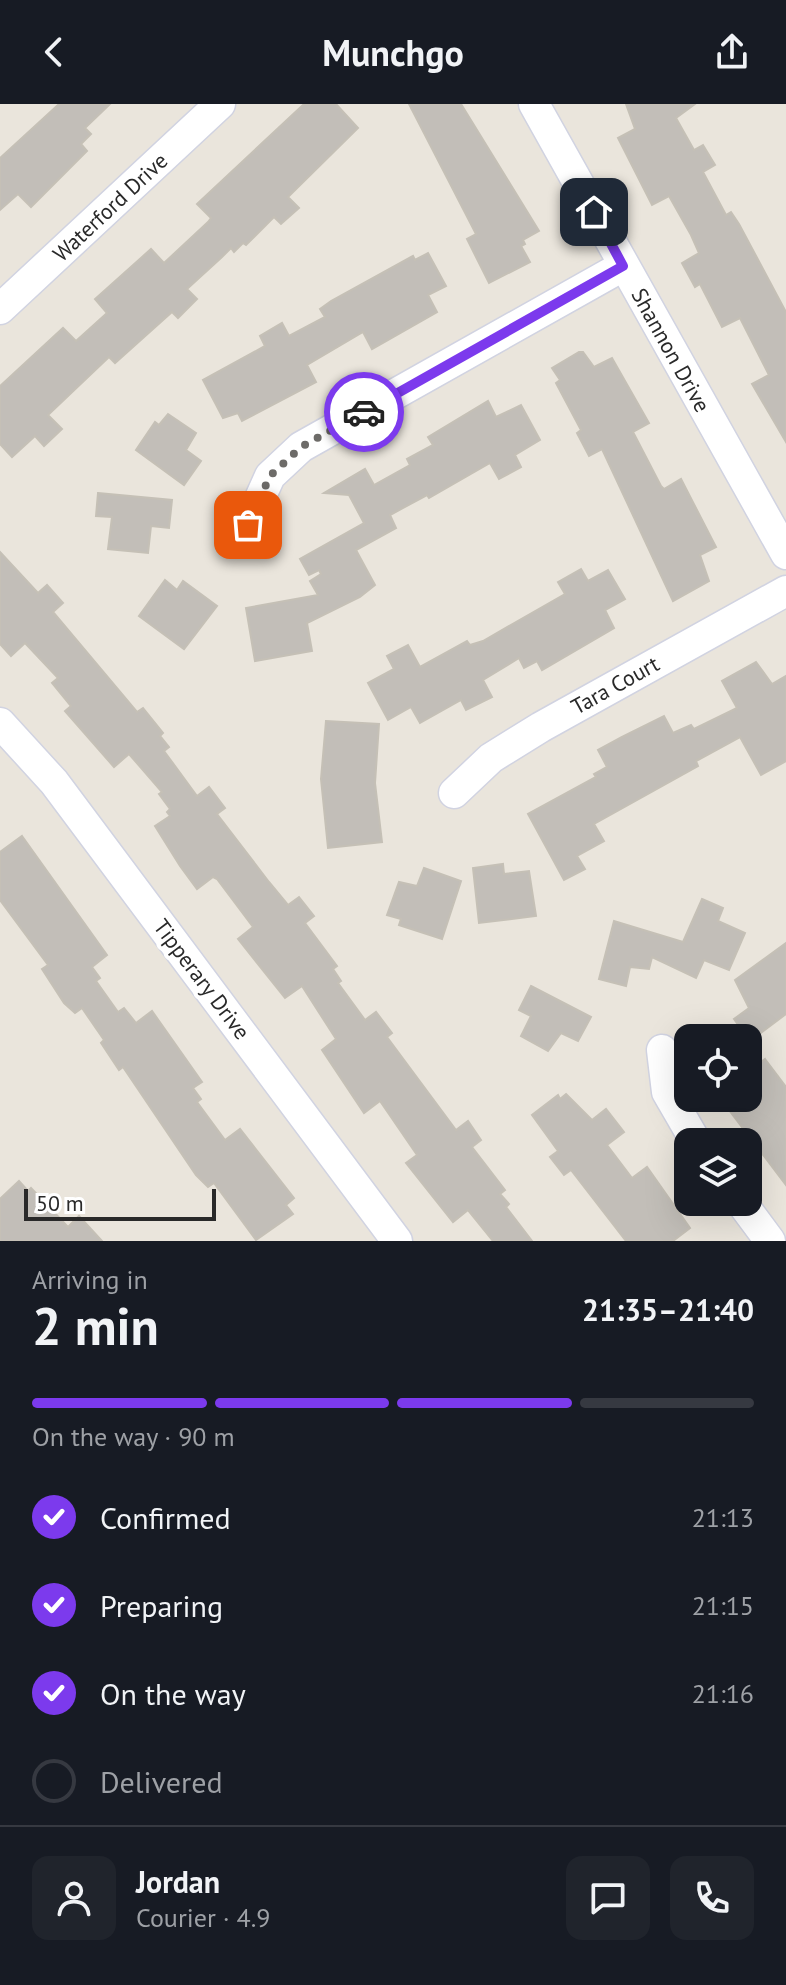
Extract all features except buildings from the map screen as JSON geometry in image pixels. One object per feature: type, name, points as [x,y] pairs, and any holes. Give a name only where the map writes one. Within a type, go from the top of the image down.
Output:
[{"type":"street","name":"Waterford Drive","points":[[0,309],[220,104]]},
{"type":"street","name":"Shannon Drive","points":[[534,104],[786,554]]},
{"type":"street","points":[[248,525],[270,476],[301,447],[623,266]]},
{"type":"street","name":"Tara Court","points":[[454,793],[491,758],[541,727],[786,591]]},
{"type":"street","name":"Tipperary Drive","points":[[2,731],[92,832],[397,1241]]},
{"type":"street","points":[[662,1050],[667,1092],[688,1128]]},
{"type":"street","points":[[751,1216],[770,1241]]},
{"type":"way so far","points":[[248,525],[270,476],[301,447],[364,412]]},
{"type":"route","points":[[364,412],[623,266],[594,212]]}]
